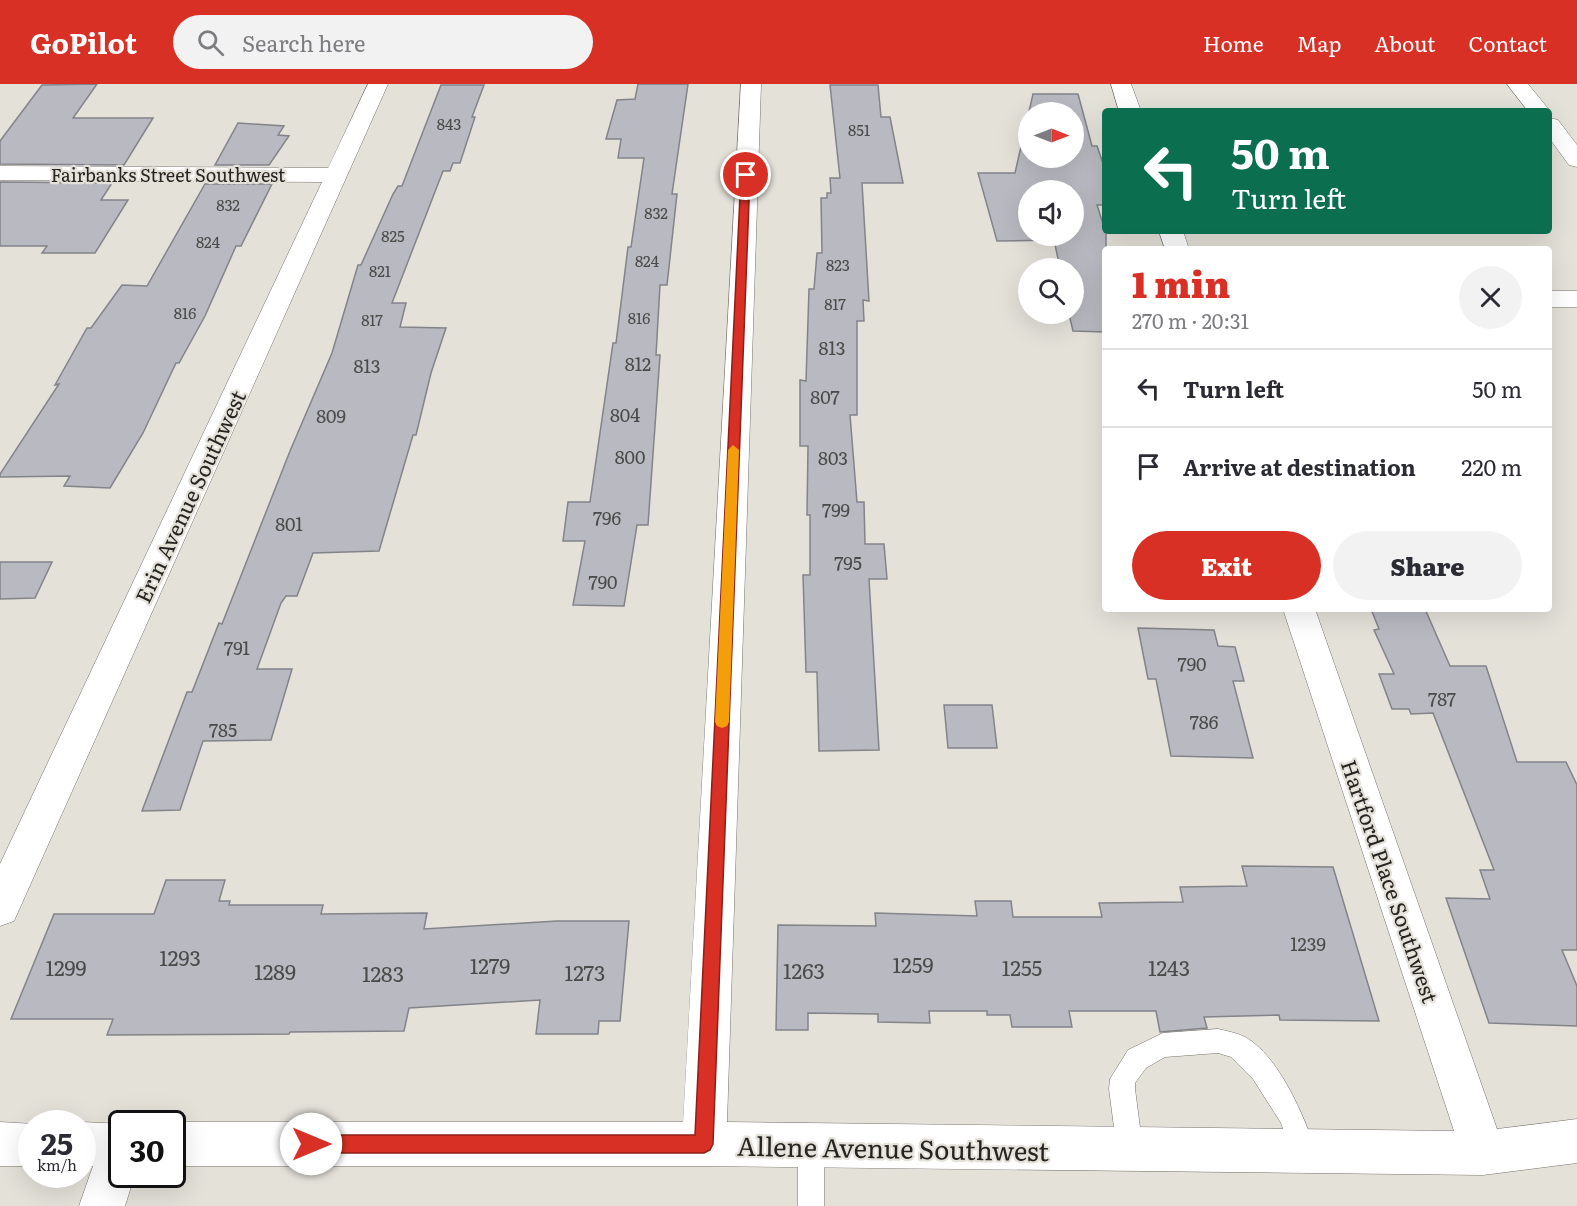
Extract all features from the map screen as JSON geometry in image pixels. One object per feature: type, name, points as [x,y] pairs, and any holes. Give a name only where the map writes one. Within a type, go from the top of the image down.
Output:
[{"type":"street","name":"Erin Avenue Southwest","points":[[0,907],[378,84]]},
{"type":"street","points":[[704,1144],[751,84]]},
{"type":"street","points":[[1121,84],[1129,108]]},
{"type":"street","points":[[1517,84],[1537,108]]},
{"type":"street","points":[[1552,128],[1577,160]]},
{"type":"street","name":"Fairbanks Street Southwest","points":[[0,173],[336,175]]},
{"type":"street","points":[[1552,299],[1577,299]]},
{"type":"street","name":"Hartford Place Southwest","points":[[1300,612],[1483,1153]]},
{"type":"street","name":"Allene Avenue Southwest","points":[[186,1144],[704,1144],[1483,1153],[1577,1141]]},
{"type":"street","points":[[0,1144],[18,1144]]},
{"type":"street","points":[[102,1206],[108,1188]]},
{"type":"lane","points":[[1130,1149],[1122,1089],[1123,1079],[1137,1059],[1163,1045],[1218,1041],[1238,1047],[1262,1070],[1292,1117],[1304,1151]]},
{"type":"lane","points":[[811,1206],[812,1146]]},
{"type":"building","points":[[97,84],[73,118],[153,118],[124,165],[0,164],[0,141],[42,85]]},
{"type":"building","points":[[638,84],[688,84],[672,194],[677,194],[667,285],[660,285],[656,355],[660,355],[648,525],[637,525],[624,606],[573,605],[585,541],[563,541],[568,502],[590,502],[613,343],[616,343],[628,247],[631,247],[644,158],[618,158],[621,139],[606,139],[617,100],[635,99]]},
{"type":"building","points":[[441,85],[484,85],[472,117],[475,117],[460,163],[453,163],[450,171],[443,171],[392,303],[406,303],[400,327],[446,328],[431,373],[416,435],[413,435],[379,551],[313,553],[297,596],[286,596],[281,603],[257,669],[292,669],[271,740],[203,741],[180,810],[142,811],[187,692],[192,692],[219,623],[222,624],[290,451],[332,353],[358,265],[361,265],[393,194],[398,186],[402,186]]},
{"type":"building","points":[[830,85],[878,85],[881,117],[890,117],[903,183],[862,183],[869,301],[863,300],[864,321],[857,321],[857,415],[850,415],[857,502],[864,502],[865,544],[884,544],[887,579],[869,579],[879,750],[819,751],[817,672],[806,672],[803,575],[810,575],[810,515],[807,515],[808,446],[800,446],[800,380],[806,381],[809,289],[814,289],[817,253],[822,253],[821,198],[827,198],[827,193],[831,193],[830,178],[840,178]]},
{"type":"building","points":[[1033,94],[1078,94],[1080,102],[1031,102]]},
{"type":"building","points":[[1084,116],[1092,146],[1097,146],[1102,160],[1102,205],[1097,205],[1102,221],[1102,234],[1106,234],[1106,246],[1102,246],[1102,332],[1073,331],[1071,324],[1084,324],[1084,258],[1058,258],[1055,246],[1084,246],[1084,180],[1018,180],[1018,241],[997,241],[978,173],[1015,173],[1018,160],[1018,168],[1084,168]]},
{"type":"building","points":[[238,123],[284,126],[278,135],[289,136],[269,165],[215,165]]},
{"type":"building","points":[[0,182],[112,183],[101,200],[128,200],[95,253],[42,253],[47,246],[0,246]]},
{"type":"building","points":[[205,184],[272,184],[241,246],[236,246],[205,316],[179,363],[176,363],[143,433],[110,488],[64,486],[70,476],[0,477],[59,384],[55,385],[87,328],[91,328],[122,285],[147,286]]},
{"type":"building","points":[[0,562],[52,562],[35,598],[0,599]]},
{"type":"building","points":[[1372,612],[1426,612],[1450,666],[1486,666],[1517,762],[1566,762],[1577,785],[1577,950],[1562,950],[1577,986],[1577,1026],[1489,1023],[1446,898],[1490,899],[1480,870],[1494,870],[1433,713],[1411,714],[1409,709],[1392,709],[1379,674],[1394,674],[1374,630],[1379,629]]},
{"type":"building","points":[[1138,628],[1214,630],[1218,646],[1235,647],[1244,681],[1233,681],[1253,758],[1171,756],[1156,679],[1148,679]]},
{"type":"building","points":[[944,705],[992,705],[997,748],[948,748]]},
{"type":"building","points":[[1242,866],[1333,867],[1379,1021],[1280,1020],[1279,1015],[1204,1017],[1207,1028],[1160,1032],[1156,1011],[1069,1011],[1072,1027],[1012,1027],[1010,1015],[987,1015],[987,1011],[929,1011],[930,1023],[878,1022],[878,1014],[808,1013],[808,1030],[776,1030],[778,925],[876,926],[875,913],[977,916],[975,901],[1011,901],[1013,917],[1102,917],[1099,903],[1183,902],[1180,887],[1247,886]]},
{"type":"building","points":[[166,880],[225,880],[219,901],[230,901],[229,905],[323,905],[321,914],[427,913],[424,929],[557,921],[629,921],[620,1021],[599,1021],[598,1034],[536,1034],[540,1000],[409,1008],[404,1031],[107,1035],[113,1019],[11,1019],[54,914],[154,914]]},
{"type":"slow traffic","points":[[722,722],[733,450]]},
{"type":"route","points":[[311,1144],[704,1144],[746,175]]}]
